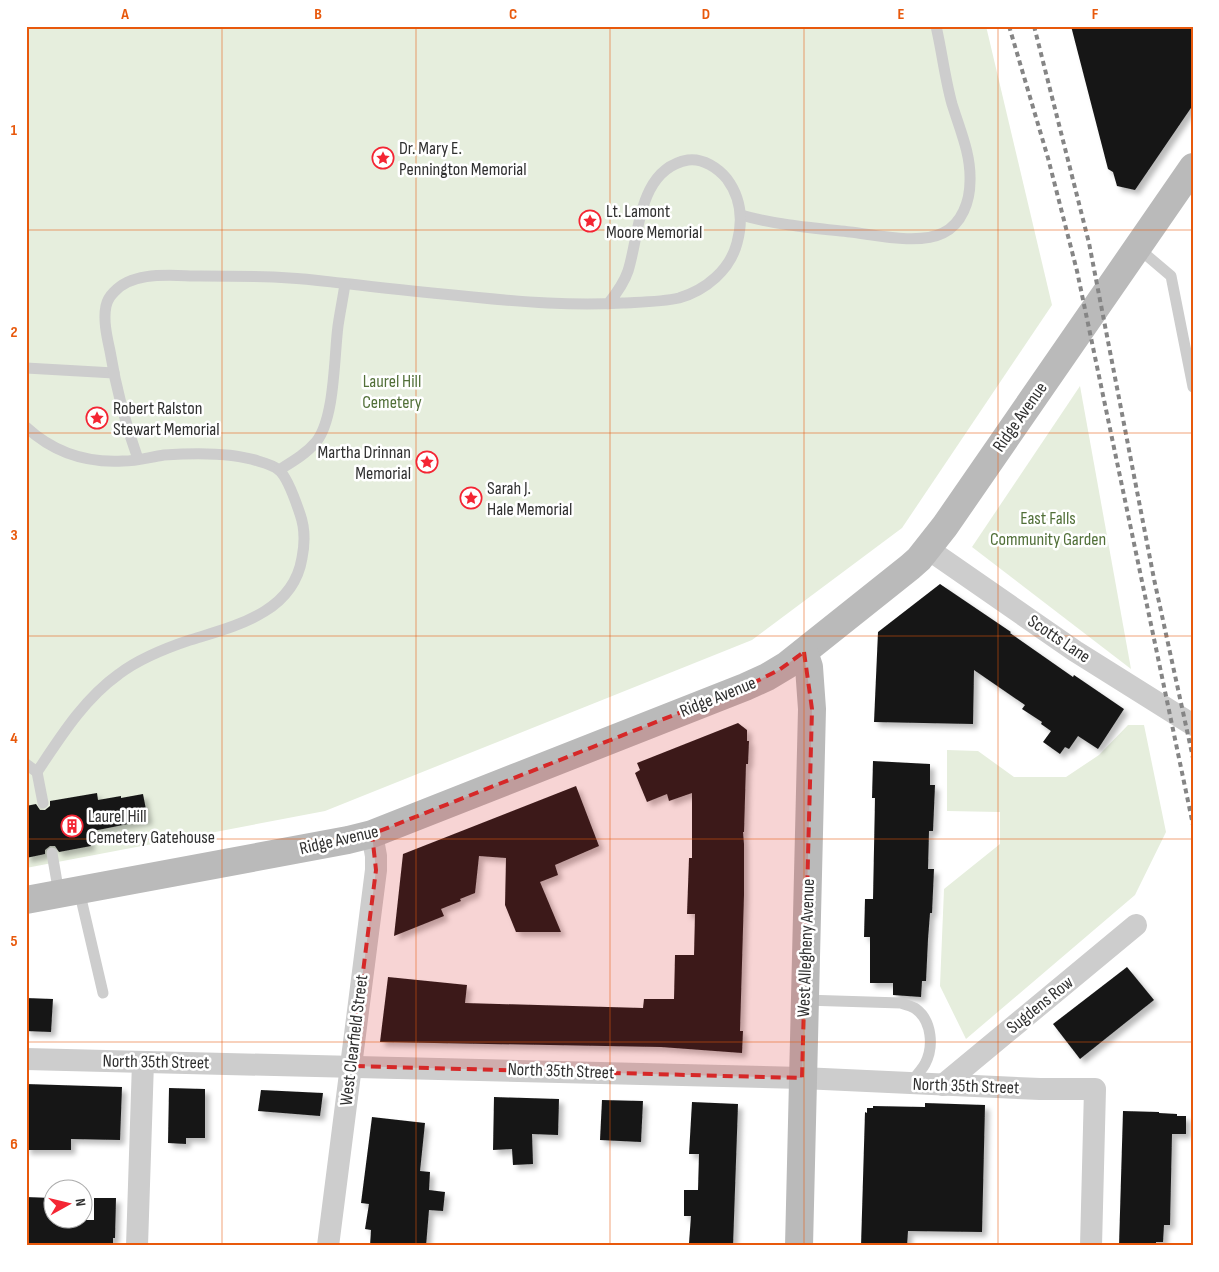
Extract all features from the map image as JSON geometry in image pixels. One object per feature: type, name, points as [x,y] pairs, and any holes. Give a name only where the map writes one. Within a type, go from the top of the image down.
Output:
[{"type":"main road","name":"Ridge Avenue","points":[[26,900],[372,834],[745,687],[779,670],[910,567],[928,549],[1193,167]]},
{"type":"main road","name":"West Allegheny Avenue","points":[[799,1246],[812,709],[809,667],[804,652]]},
{"type":"street","name":"Scotts Lane","points":[[928,549],[1075,651],[1193,725]]},
{"type":"street","name":"West Clearfield Street","points":[[328,1246],[376,870],[376,856],[372,834]]},
{"type":"street","name":"Sugdens Row","points":[[943,1085],[1136,925]]},
{"type":"street","name":"North 35th Street","points":[[26,1059],[802,1078],[943,1085],[1096,1089],[1091,1246]]},
{"type":"street","points":[[137,1246],[143,1062]]},
{"type":"lane","points":[[741,216],[768,222],[879,236],[917,238],[944,233],[957,222],[966,205],[970,183],[969,160],[948,90],[936,26]]},
{"type":"lane","points":[[138,459],[124,417],[105,319],[105,309],[108,300],[114,292],[130,281],[152,277],[242,276],[292,278],[564,305],[608,304],[671,300],[690,294],[703,287],[724,270],[730,261],[738,239],[741,216],[735,192],[721,173],[703,161],[686,161],[667,169],[655,182],[646,199],[628,271],[619,289],[608,304]]},
{"type":"lane","points":[[1138,248],[1171,276],[1193,387]]},
{"type":"lane","points":[[279,470],[307,450],[316,442],[322,432],[330,401],[338,326],[345,284]]},
{"type":"lane","points":[[26,368],[114,373]]},
{"type":"lane","points":[[26,427],[45,442],[76,456],[108,461],[124,461],[166,455],[237,456],[260,461],[279,470],[297,505],[304,531],[301,564],[295,581],[278,603],[246,621],[172,646],[121,672],[103,686],[82,707],[37,772]]},
{"type":"lane","points":[[26,764],[37,772],[43,803]]},
{"type":"lane","points":[[52,853],[69,892],[103,993]]},
{"type":"lane","points":[[804,1000],[901,1003],[916,1009],[926,1021],[930,1035],[929,1053],[924,1064],[910,1083]]},
{"type":"highlighted area","points":[[804,652],[812,709],[802,1078],[351,1066],[376,870],[372,834],[745,687],[779,670]]},
{"type":"green space","name":"Laurel Hill Cemetery","points":[[26,26],[986,26],[1052,305],[902,528],[752,640],[325,811],[26,868]]},
{"type":"green space","name":"East Falls Community Garden","points":[[1080,386],[1131,669],[972,547]]},
{"type":"green space","points":[[1128,725],[1144,725],[1166,832],[1135,895],[966,1039],[940,986],[944,889],[1000,844],[1000,812],[947,811],[947,750],[978,751],[1014,777],[1066,777],[1099,755]]},
{"type":"building","points":[[1071,26],[1193,26],[1193,105],[1135,190],[1117,186],[1113,172],[1108,169]]},
{"type":"building","points":[[940,584],[1073,677],[1074,675],[1124,709],[1098,749],[1078,736],[1069,749],[1065,747],[1060,754],[1043,742],[1051,731],[1041,724],[1042,722],[1022,709],[1025,705],[974,670],[973,724],[874,722],[878,632]]},
{"type":"building","points":[[738,723],[747,730],[747,741],[749,741],[743,832],[744,895],[740,1031],[743,1031],[742,1053],[661,1047],[380,1042],[388,977],[467,985],[465,1003],[643,1008],[644,999],[674,999],[675,955],[694,955],[695,914],[687,914],[689,858],[692,858],[692,793],[669,801],[667,794],[647,802],[635,773],[640,770],[637,763]]},
{"type":"building","points":[[873,761],[930,764],[930,785],[935,785],[933,831],[929,831],[928,869],[934,869],[932,913],[930,913],[926,981],[922,981],[921,997],[893,995],[893,983],[870,983],[870,937],[864,937],[865,899],[873,899],[875,798],[872,798]]},
{"type":"building","points":[[576,786],[599,846],[555,865],[558,875],[540,882],[561,932],[516,932],[505,905],[506,858],[479,856],[475,893],[441,909],[444,916],[394,936],[403,854]]},
{"type":"building","name":"Laurel Hill Cemetery Gatehouse","points":[[97,793],[98,800],[143,794],[148,820],[88,832],[91,846],[59,852],[55,846],[50,846],[45,850],[45,854],[26,858],[26,806],[36,804],[40,810],[45,810],[50,806],[50,801]]},
{"type":"building","points":[[1127,967],[1154,1000],[1080,1059],[1053,1024]]},
{"type":"building","points":[[26,998],[53,999],[51,1032],[26,1031]]},
{"type":"building","points":[[26,1084],[122,1087],[120,1140],[71,1139],[71,1150],[26,1150]]},
{"type":"building","points":[[169,1088],[205,1089],[205,1138],[186,1138],[186,1144],[168,1143]]},
{"type":"building","points":[[261,1090],[323,1093],[320,1116],[258,1111]]},
{"type":"building","points":[[494,1097],[559,1099],[558,1135],[532,1134],[533,1164],[513,1165],[512,1149],[493,1150]]},
{"type":"building","points":[[602,1100],[643,1101],[641,1142],[600,1140]]},
{"type":"building","points":[[692,1102],[738,1104],[733,1246],[698,1246],[698,1243],[689,1243],[691,1216],[684,1216],[684,1190],[698,1190],[699,1154],[689,1154]]},
{"type":"building","points":[[925,1103],[985,1105],[982,1232],[908,1231],[907,1246],[861,1246],[865,1112],[867,1113],[867,1108],[873,1108],[873,1106],[925,1107]]},
{"type":"building","points":[[1123,1111],[1159,1112],[1186,1116],[1186,1134],[1172,1134],[1170,1225],[1164,1225],[1163,1242],[1156,1242],[1156,1246],[1119,1246]]},
{"type":"building","points":[[372,1117],[425,1123],[420,1171],[430,1172],[429,1190],[445,1192],[443,1211],[429,1210],[426,1246],[370,1246],[371,1230],[365,1229],[369,1204],[361,1203]]},
{"type":"building","points":[[26,1197],[42,1198],[42,1230],[92,1230],[94,1198],[116,1198],[113,1246],[26,1246]]},
{"type":"railway","points":[[1009,26],[1048,158],[1077,271],[1193,825]]},
{"type":"railway","points":[[1034,26],[1089,243],[1154,579],[1193,758]]},
{"type":"place","name":"Dr. Mary E. Pennington Memorial","points":[[383,158]]},
{"type":"place","name":"Lt. Lamont Moore Memorial","points":[[590,221]]},
{"type":"place","name":"Robert Ralston Stewart Memorial","points":[[97,418]]},
{"type":"place","name":"Martha Drinnan Memorial","points":[[427,462]]},
{"type":"place","name":"Sarah J. Hale Memorial","points":[[471,498]]},
{"type":"place","name":"Laurel Hill Cemetery Gatehouse","points":[[72,826]]}]
